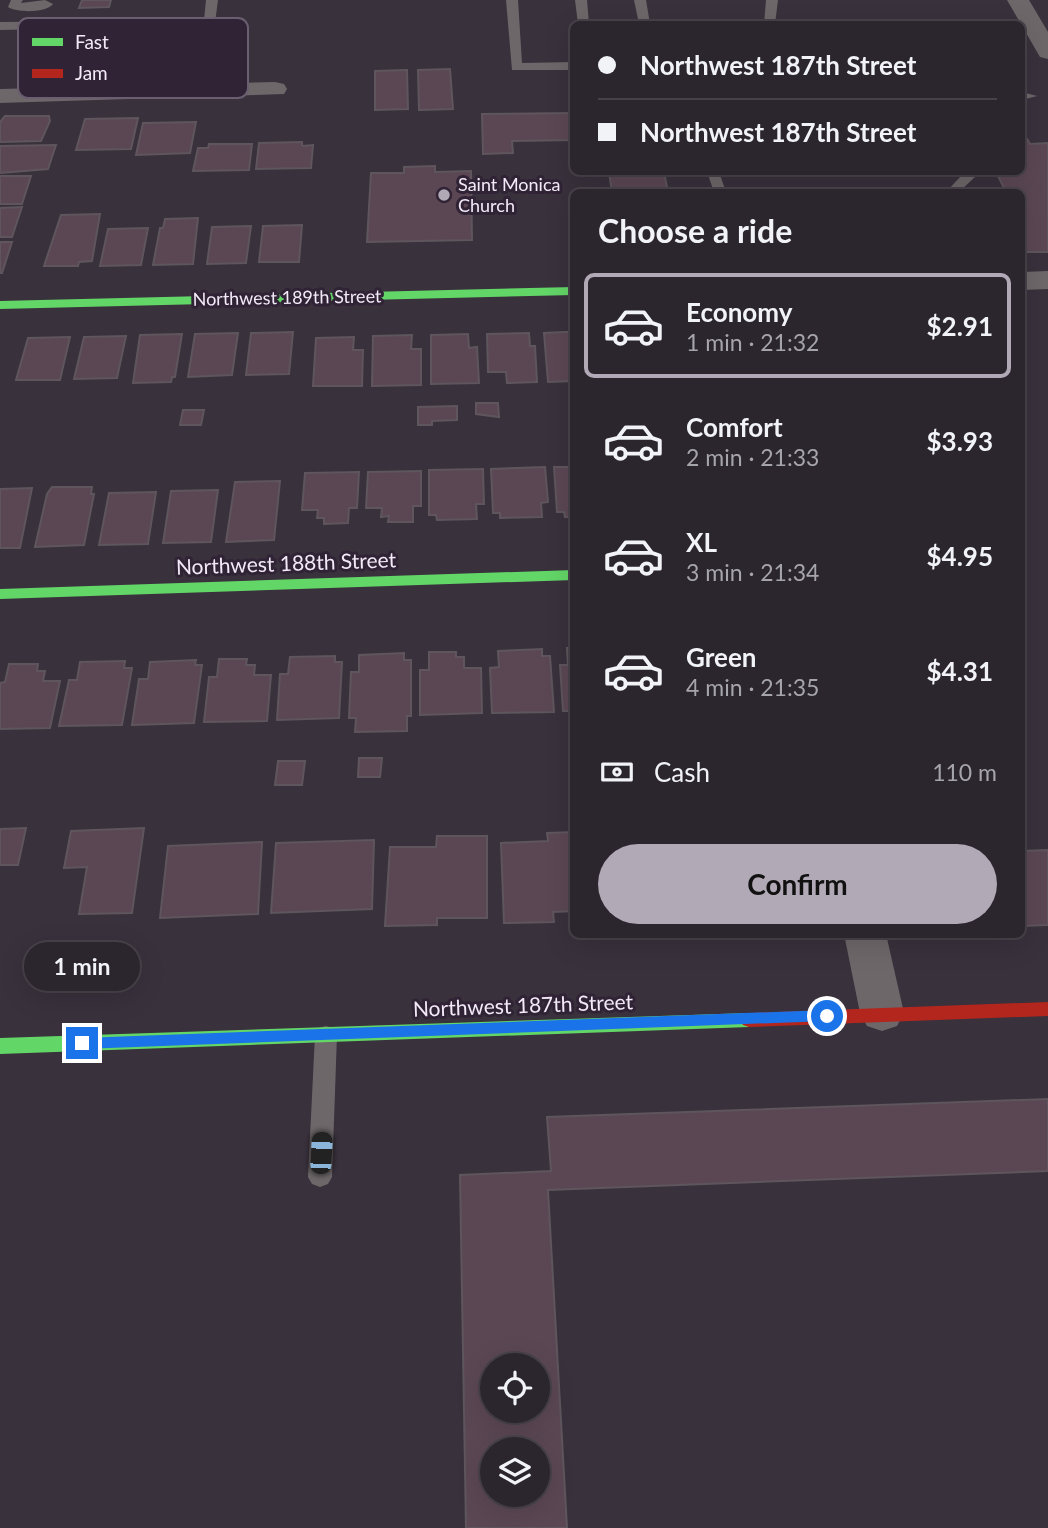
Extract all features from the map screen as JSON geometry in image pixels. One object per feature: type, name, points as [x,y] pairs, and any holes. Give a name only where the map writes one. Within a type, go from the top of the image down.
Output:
[{"type":"street","points":[[1018,0],[1048,52]]},
{"type":"street","points":[[248,90],[275,89]]},
{"type":"street","points":[[0,96],[18,96]]},
{"type":"street","points":[[1025,281],[1048,280]]},
{"type":"street","name":"Northwest 189th Street","points":[[0,305],[570,290]]},
{"type":"street","name":"Northwest 188th Street","points":[[0,594],[570,575]]},
{"type":"street","points":[[866,938],[882,1013]]},
{"type":"street","name":"Northwest 187th Street","points":[[0,1046],[1048,1009]]},
{"type":"lane","points":[[17,0],[14,7],[46,3]]},
{"type":"lane","points":[[210,18],[212,0]]},
{"type":"lane","points":[[513,0],[516,67],[570,66]]},
{"type":"lane","points":[[581,0],[584,21]]},
{"type":"lane","points":[[640,0],[644,21]]},
{"type":"lane","points":[[770,21],[772,0]]},
{"type":"lane","points":[[0,26],[18,26]]},
{"type":"lane","points":[[955,189],[968,175]]},
{"type":"lane","points":[[320,1177],[326,1035]]},
{"type":"building","points":[[82,0],[111,0],[109,7],[79,8]]},
{"type":"building","points":[[450,69],[453,109],[419,110],[418,70]]},
{"type":"building","points":[[407,70],[408,109],[375,110],[375,71]]},
{"type":"building","points":[[570,113],[570,140],[512,141],[513,153],[483,154],[482,114]]},
{"type":"building","points":[[5,116],[49,116],[50,121],[41,141],[0,142],[0,122]]},
{"type":"building","points":[[138,118],[131,149],[76,150],[85,119]]},
{"type":"building","points":[[196,122],[190,153],[136,155],[143,123]]},
{"type":"building","points":[[1025,139],[1030,144],[1048,143],[1048,252],[1025,252],[1025,189],[1004,189],[998,175],[1025,175]]},
{"type":"building","points":[[302,142],[302,146],[313,145],[311,168],[256,169],[259,143]]},
{"type":"building","points":[[209,144],[252,144],[249,170],[193,171],[198,148],[208,148]]},
{"type":"building","points":[[56,145],[48,169],[0,173],[0,146]]},
{"type":"building","points":[[435,166],[435,172],[471,171],[472,240],[367,242],[371,173],[404,173],[404,167]]},
{"type":"building","points":[[609,175],[665,175],[667,189],[612,189]]},
{"type":"building","points":[[0,176],[31,176],[22,204],[0,204]]},
{"type":"building","points":[[22,207],[12,237],[0,237],[0,208]]},
{"type":"building","points":[[100,214],[92,261],[79,262],[78,266],[44,266],[61,215]]},
{"type":"building","points":[[198,218],[193,264],[153,265],[160,228],[163,228],[165,219]]},
{"type":"building","points":[[302,225],[299,262],[259,262],[263,226]]},
{"type":"building","points":[[251,226],[246,263],[207,264],[212,227]]},
{"type":"building","points":[[148,228],[141,265],[100,266],[108,229]]},
{"type":"building","points":[[0,242],[12,242],[2,273],[0,273]]},
{"type":"building","points":[[293,332],[289,374],[246,375],[251,333]]},
{"type":"building","points":[[570,332],[570,381],[548,382],[544,333]]},
{"type":"building","points":[[238,333],[232,375],[188,377],[195,334]]},
{"type":"building","points":[[529,333],[530,346],[535,346],[537,382],[507,383],[506,372],[488,372],[487,334]]},
{"type":"building","points":[[182,334],[175,377],[172,377],[171,382],[133,383],[140,335]]},
{"type":"building","points":[[468,334],[469,348],[477,347],[479,383],[431,384],[431,335]]},
{"type":"building","points":[[412,335],[411,349],[421,349],[421,385],[372,386],[373,336]]},
{"type":"building","points":[[126,336],[117,378],[74,379],[84,337]]},
{"type":"building","points":[[70,337],[60,380],[16,380],[28,338]]},
{"type":"building","points":[[354,337],[353,350],[363,350],[362,386],[313,386],[316,338]]},
{"type":"building","points":[[476,403],[498,403],[499,417],[476,414]]},
{"type":"building","points":[[457,406],[457,420],[432,421],[432,425],[418,425],[418,407]]},
{"type":"building","points":[[183,410],[204,410],[201,425],[180,425]]},
{"type":"building","points":[[545,467],[548,502],[541,503],[542,517],[500,518],[500,513],[493,513],[491,469]]},
{"type":"building","points":[[554,467],[570,467],[570,517],[565,517],[564,512],[557,512]]},
{"type":"building","points":[[483,469],[484,504],[476,504],[477,519],[437,520],[436,515],[429,515],[429,470]]},
{"type":"building","points":[[421,471],[421,506],[413,506],[413,522],[388,522],[389,516],[381,517],[382,508],[366,508],[368,472]]},
{"type":"building","points":[[359,472],[357,508],[349,508],[348,523],[324,524],[324,518],[317,518],[318,510],[302,510],[305,473]]},
{"type":"building","points":[[280,481],[274,540],[226,542],[235,482]]},
{"type":"building","points":[[52,487],[92,487],[91,494],[94,494],[84,545],[35,547],[47,494]]},
{"type":"building","points":[[32,488],[20,548],[0,548],[0,489]]},
{"type":"building","points":[[218,490],[211,542],[163,543],[171,491]]},
{"type":"building","points":[[156,492],[148,544],[99,545],[109,493]]},
{"type":"building","points":[[567,648],[570,648],[570,711],[563,711],[560,665],[568,665]]},
{"type":"building","points":[[542,649],[542,656],[550,656],[554,712],[492,713],[490,668],[499,667],[498,651]]},
{"type":"building","points":[[429,652],[456,652],[456,657],[464,657],[464,668],[481,668],[482,713],[420,715],[420,670],[429,670]]},
{"type":"building","points":[[404,653],[404,660],[411,660],[411,716],[407,716],[407,731],[355,732],[356,718],[349,718],[351,672],[359,672],[359,655]]},
{"type":"building","points":[[335,656],[335,662],[342,662],[339,718],[277,720],[280,674],[288,674],[290,657]]},
{"type":"building","points":[[219,659],[247,659],[246,665],[255,665],[254,675],[271,675],[267,721],[204,722],[209,677],[217,677]]},
{"type":"building","points":[[196,660],[195,665],[202,665],[194,723],[132,725],[139,679],[148,679],[150,662]]},
{"type":"building","points":[[125,661],[124,668],[132,668],[122,725],[59,726],[69,680],[77,680],[80,662]]},
{"type":"building","points":[[9,664],[38,664],[37,671],[45,671],[43,681],[60,681],[50,728],[0,729],[0,683],[5,682]]},
{"type":"building","points":[[359,758],[382,758],[380,777],[358,777]]},
{"type":"building","points":[[278,761],[305,761],[302,785],[275,785]]},
{"type":"building","points":[[26,828],[18,865],[0,865],[0,829]]},
{"type":"building","points":[[144,828],[132,913],[79,914],[87,867],[64,868],[71,831]]},
{"type":"building","points":[[570,832],[570,911],[553,912],[554,922],[504,923],[501,843],[548,841],[547,833]]},
{"type":"building","points":[[437,836],[487,836],[487,918],[437,918],[437,925],[385,926],[390,847],[436,847]]},
{"type":"building","points":[[374,840],[372,909],[271,913],[276,843]]},
{"type":"building","points":[[262,842],[258,914],[160,918],[168,846]]},
{"type":"building","points":[[1048,850],[1048,925],[1025,926],[1025,851]]},
{"type":"building","points":[[1048,1099],[1048,1171],[548,1190],[567,1528],[466,1528],[460,1175],[551,1171],[547,1117]]},
{"type":"traffic: fast","points":[[0,305],[570,291]]},
{"type":"traffic: fast","points":[[0,594],[570,575]]},
{"type":"traffic: fast","points":[[0,1046],[749,1020]]},
{"type":"traffic: jam","points":[[749,1020],[1048,1009]]},
{"type":"place","name":"Saint Monica Church","points":[[444,195]]},
{"type":"route","points":[[82,1043],[827,1016]]}]
